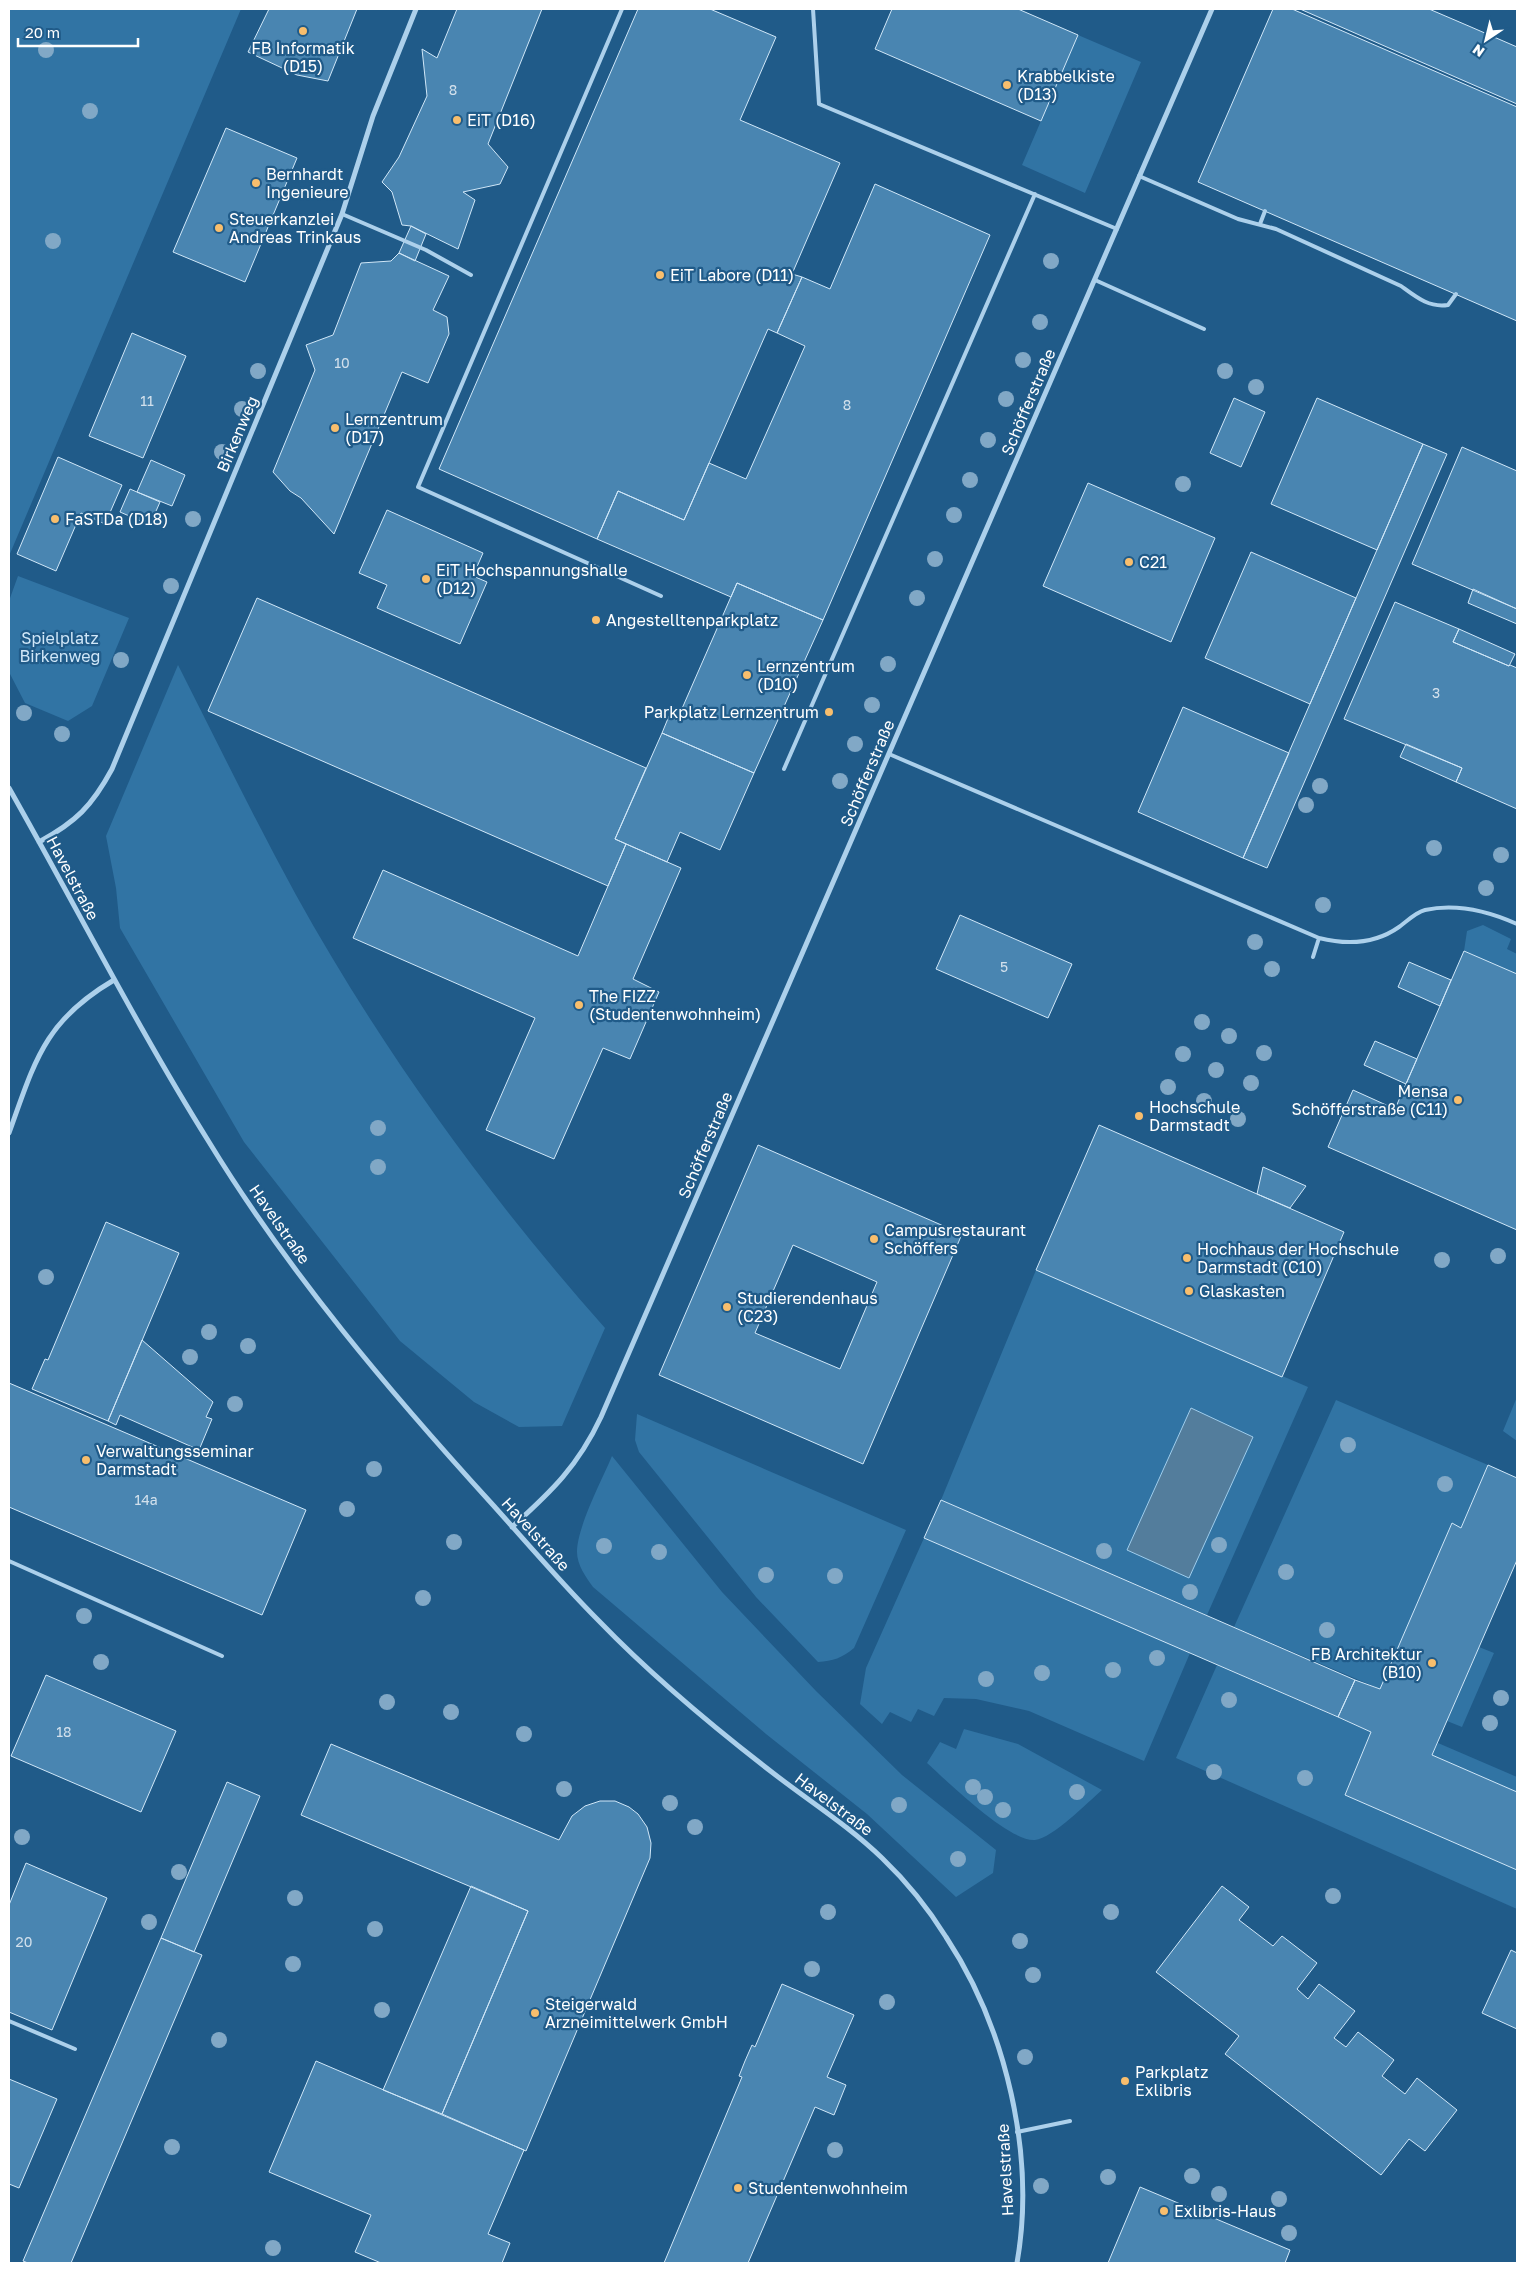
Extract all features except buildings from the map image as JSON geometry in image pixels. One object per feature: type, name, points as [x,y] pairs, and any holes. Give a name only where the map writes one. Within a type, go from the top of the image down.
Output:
[{"type":"street","name":"Birkenweg","points":[[40,842],[61,830],[82,814],[97,795],[112,769],[342,214],[373,116],[416,9]]},
{"type":"street","name":"Schöfferstraße","points":[[512,1527],[566,1476],[588,1444],[1212,9]]},
{"type":"street","name":"Havelstraße","points":[[9,788],[114,980],[209,1143],[296,1269],[374,1370],[512,1527],[598,1620],[654,1674],[772,1772],[881,1856],[906,1883],[947,1938],[983,2002],[1009,2083],[1017,2132],[1022,2208],[1017,2263]]},
{"type":"street","points":[[9,1133],[32,1069],[44,1042],[76,1005],[114,980]]},
{"type":"lane","points":[[622,9],[418,488],[661,596]]},
{"type":"lane","points":[[813,9],[819,104],[1117,228]]},
{"type":"lane","points":[[1139,176],[1238,219],[1276,229],[1401,286],[1418,299],[1436,307],[1448,305],[1456,294]]},
{"type":"lane","points":[[784,769],[1035,194]]},
{"type":"lane","points":[[1260,224],[1265,212]]},
{"type":"lane","points":[[342,214],[426,250],[471,275]]},
{"type":"lane","points":[[1095,280],[1204,328]]},
{"type":"lane","points":[[889,754],[1319,938],[1336,942],[1361,943],[1390,934],[1423,910],[1472,908],[1490,912],[1517,924]]},
{"type":"lane","points":[[1313,957],[1319,938]]},
{"type":"lane","points":[[9,1562],[222,1656]]},
{"type":"lane","points":[[9,2021],[75,2049]]},
{"type":"lane","points":[[1017,2132],[1070,2121]]},
{"type":"green space","points":[[9,9],[241,9],[9,556]]},
{"type":"green space","points":[[1078,35],[1141,62],[1085,193],[1022,165]]},
{"type":"green space","name":"Spielplatz Birkenweg","points":[[18,576],[129,618],[92,706],[68,721],[25,703],[9,672],[9,601]]},
{"type":"green space","points":[[178,665],[296,895],[329,953],[400,1065],[519,1226],[605,1328],[562,1426],[519,1427],[474,1402],[400,1341],[244,1142],[120,928],[116,888],[106,836]]},
{"type":"green space","points":[[1483,925],[1511,939],[1507,949],[1517,954],[1517,974],[1464,951],[1467,931]]},
{"type":"green space","points":[[1036,1270],[1308,1387],[1207,1615],[941,1500]]},
{"type":"green space","points":[[1517,1397],[1517,1441],[1503,1431]]},
{"type":"green space","points":[[1336,1400],[1488,1465],[1461,1528],[1452,1523],[1380,1689],[1234,1627]]},
{"type":"green space","points":[[637,1414],[906,1530],[854,1648],[837,1658],[818,1662],[756,1597],[639,1452],[635,1440]]},
{"type":"green space","points":[[612,1456],[722,1592],[816,1691],[902,1775],[996,1850],[993,1873],[956,1897],[867,1814],[766,1734],[593,1587],[582,1571],[579,1562],[578,1542],[585,1517]]},
{"type":"green space","points":[[924,1538],[1190,1653],[1144,1761],[1029,1711],[976,1699],[944,1698],[934,1716],[918,1709],[911,1722],[890,1712],[882,1724],[860,1704],[866,1668]]},
{"type":"green space","points":[[1479,1647],[1494,1653],[1462,1727],[1447,1721]]},
{"type":"green space","points":[[1217,1665],[1371,1732],[1345,1795],[1517,1870],[1517,1909],[1176,1758]]},
{"type":"green space","points":[[964,1729],[1018,1744],[1102,1790],[1070,1819],[1051,1833],[1035,1840],[1024,1838],[1010,1831],[979,1809],[927,1763],[940,1742],[956,1749]]},
{"type":"green space","points":[[1438,1743],[1517,1777],[1517,1792],[1432,1755]]},
{"type":"shaded area","points":[[1191,1408],[1253,1437],[1189,1578],[1127,1550]]},
{"type":"place","name":"FB Informatik (D15)","points":[[303,31]]},
{"type":"place","name":"Krabbelkiste (D13)","points":[[1007,85]]},
{"type":"place","name":"EiT (D16)","points":[[457,120]]},
{"type":"place","name":"Bernhardt Ingenieure","points":[[256,183]]},
{"type":"place","name":"Steuerkanzlei Andreas Trinkaus","points":[[219,228]]},
{"type":"place","name":"EiT Labore (D11)","points":[[660,275]]},
{"type":"place","name":"Lernzentrum (D17)","points":[[335,428]]},
{"type":"place","name":"FaSTDa (D18)","points":[[55,519]]},
{"type":"place","name":"C21","points":[[1129,562]]},
{"type":"place","name":"EiT Hochspannungshalle (D12)","points":[[426,579]]},
{"type":"place","name":"Angestelltenparkplatz","points":[[596,620]]},
{"type":"place","name":"Lernzentrum (D10)","points":[[747,675]]},
{"type":"place","name":"Parkplatz Lernzentrum","points":[[829,712]]},
{"type":"place","name":"The FIZZ (Studentenwohnheim)","points":[[579,1005]]},
{"type":"place","name":"Mensa Schöfferstraße (C11)","points":[[1458,1100]]},
{"type":"place","name":"Hochschule Darmstadt","points":[[1139,1116]]},
{"type":"place","name":"Campusrestaurant Schöffers","points":[[874,1239]]},
{"type":"place","name":"Hochhaus der Hochschule Darmstadt (C10)","points":[[1187,1258]]},
{"type":"place","name":"Glaskasten","points":[[1189,1291]]},
{"type":"place","name":"Studierendenhaus (C23)","points":[[727,1307]]},
{"type":"place","name":"Verwaltungsseminar Darmstadt","points":[[86,1460]]},
{"type":"place","name":"FB Architektur (B10)","points":[[1432,1663]]},
{"type":"place","name":"Steigerwald Arzneimittelwerk GmbH","points":[[535,2013]]},
{"type":"place","name":"Parkplatz Exlibris","points":[[1125,2081]]},
{"type":"place","name":"Studentenwohnheim","points":[[738,2188]]},
{"type":"place","name":"Exlibris-Haus","points":[[1164,2211]]}]
